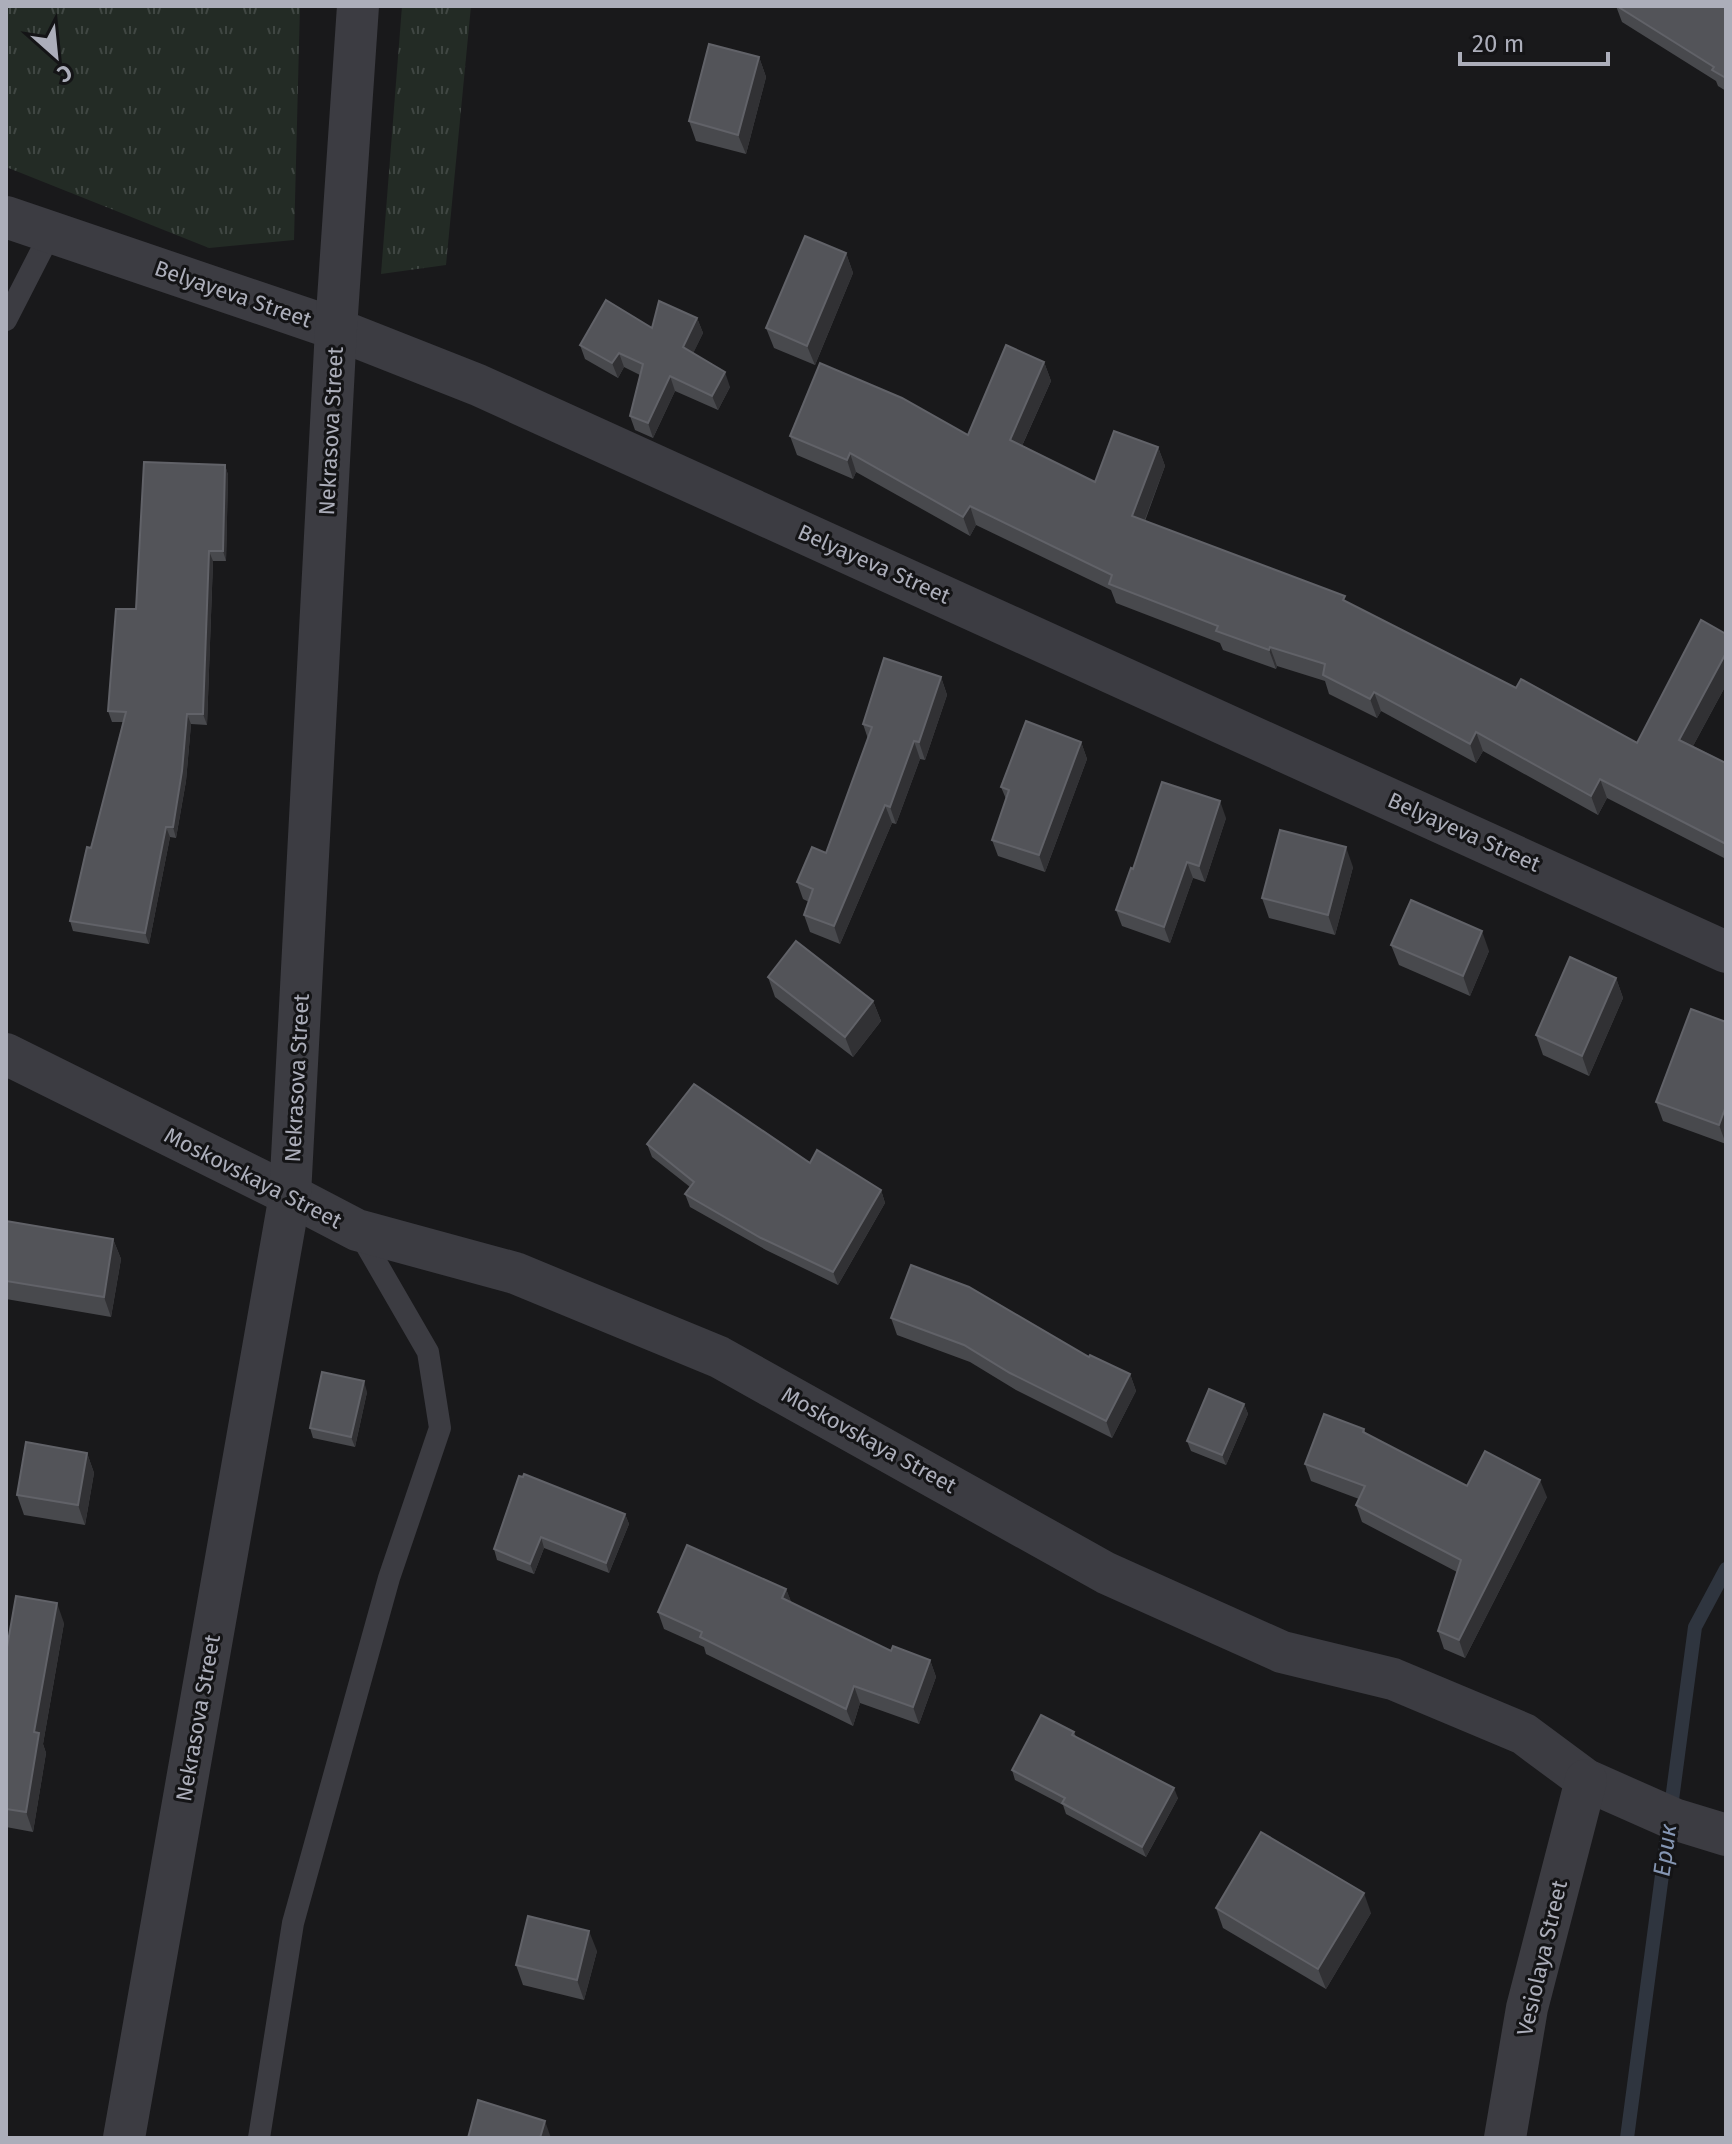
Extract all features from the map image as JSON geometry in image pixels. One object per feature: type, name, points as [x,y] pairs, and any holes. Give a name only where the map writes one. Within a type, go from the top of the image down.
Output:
[{"type":"street","name":"Nekrasova Street","points":[[124,2138],[290,1195],[336,329],[358,6]]},
{"type":"street","name":"Belyayeva Street","points":[[6,217],[336,329],[478,385],[1726,952]]},
{"type":"street","name":"Moskovskaya Street","points":[[6,1054],[357,1230],[515,1273],[719,1357],[1106,1573],[1282,1652],[1393,1679],[1524,1734],[1586,1780],[1674,1819],[1726,1835]]},
{"type":"street","name":"Vesiolaya Street","points":[[1505,2138],[1527,2008],[1586,1780]]},
{"type":"lane","points":[[6,320],[51,232]]},
{"type":"lane","points":[[259,2138],[293,1923],[389,1578],[440,1428],[428,1352],[357,1230]]},
{"type":"green space","points":[[6,6],[300,6],[294,240],[209,248],[6,167]]},
{"type":"green space","points":[[402,6],[471,6],[446,265],[381,274]]},
{"type":"building","points":[[1617,6],[1726,6],[1726,78],[1712,70],[1714,67]]},
{"type":"building","points":[[709,44],[759,57],[738,135],[689,121]]},
{"type":"building","points":[[805,236],[846,253],[807,346],[766,328]]},
{"type":"building","points":[[606,300],[652,328],[659,301],[697,318],[683,347],[725,372],[712,396],[670,376],[648,423],[630,416],[643,364],[619,353],[612,363],[580,345]]},
{"type":"building","points":[[1006,345],[1044,362],[1010,440],[1095,482],[1114,431],[1158,447],[1132,516],[1345,596],[1343,600],[1516,688],[1521,679],[1637,743],[1701,620],[1726,634],[1726,653],[1679,740],[1726,763],[1726,844],[1600,779],[1591,796],[1476,732],[1470,744],[1374,692],[1370,699],[1323,675],[1325,664],[1270,647],[1269,650],[1216,631],[1218,626],[1109,584],[1112,575],[970,506],[963,517],[850,453],[847,460],[790,436],[820,363],[902,398],[968,435]]},
{"type":"building","points":[[144,462],[225,465],[223,551],[209,551],[203,714],[187,714],[173,827],[166,827],[145,933],[70,921],[87,847],[91,848],[126,712],[108,711],[116,609],[136,609]]},
{"type":"building","points":[[884,658],[941,677],[919,742],[914,741],[890,807],[885,805],[834,926],[804,915],[813,889],[797,882],[812,847],[826,853],[872,727],[863,724]]},
{"type":"building","points":[[1026,721],[1081,742],[1039,855],[992,840],[1009,790],[1001,787]]},
{"type":"building","points":[[1162,782],[1220,801],[1199,866],[1187,862],[1164,927],[1116,910]]},
{"type":"building","points":[[1280,830],[1346,847],[1328,915],[1262,898]]},
{"type":"building","points":[[1411,900],[1482,931],[1463,976],[1391,945]]},
{"type":"building","points":[[796,941],[873,1001],[845,1037],[768,977]]},
{"type":"building","points":[[1570,957],[1616,978],[1582,1056],[1536,1035]]},
{"type":"building","points":[[1691,1009],[1726,1022],[1726,1106],[1719,1125],[1656,1102]]},
{"type":"building","points":[[694,1084],[810,1163],[817,1150],[881,1190],[833,1272],[761,1238],[685,1194],[694,1182],[647,1144]]},
{"type":"building","points":[[6,1221],[113,1239],[104,1297],[6,1281]]},
{"type":"building","points":[[911,1265],[969,1287],[1089,1357],[1130,1374],[1106,1421],[1010,1373],[964,1345],[891,1318]]},
{"type":"building","points":[[322,1372],[364,1381],[351,1437],[310,1428]]},
{"type":"building","points":[[1209,1389],[1244,1404],[1222,1455],[1187,1441]]},
{"type":"building","points":[[1324,1414],[1364,1429],[1363,1432],[1467,1486],[1485,1451],[1540,1480],[1459,1640],[1438,1631],[1461,1560],[1356,1505],[1365,1486],[1305,1464]]},
{"type":"building","points":[[26,1442],[87,1453],[78,1505],[17,1495]]},
{"type":"building","points":[[524,1474],[625,1514],[606,1563],[541,1537],[530,1564],[494,1549],[519,1476],[523,1477]]},
{"type":"building","points":[[687,1545],[786,1589],[782,1598],[891,1651],[893,1646],[930,1660],[913,1707],[854,1686],[846,1709],[700,1637],[702,1632],[658,1612]]},
{"type":"building","points":[[16,1596],[57,1603],[34,1732],[39,1733],[26,1812],[6,1809],[6,1653]]},
{"type":"building","points":[[1041,1715],[1074,1732],[1072,1735],[1174,1788],[1142,1847],[1062,1803],[1065,1798],[1012,1770]]},
{"type":"building","points":[[1261,1832],[1364,1893],[1318,1969],[1216,1908]]},
{"type":"building","points":[[528,1916],[589,1931],[577,1980],[516,1965]]},
{"type":"building","points":[[478,2100],[545,2121],[540,2138],[468,2138]]},
{"type":"waterway","name":"Ерик","points":[[1627,2138],[1695,1627],[1726,1569]]}]
